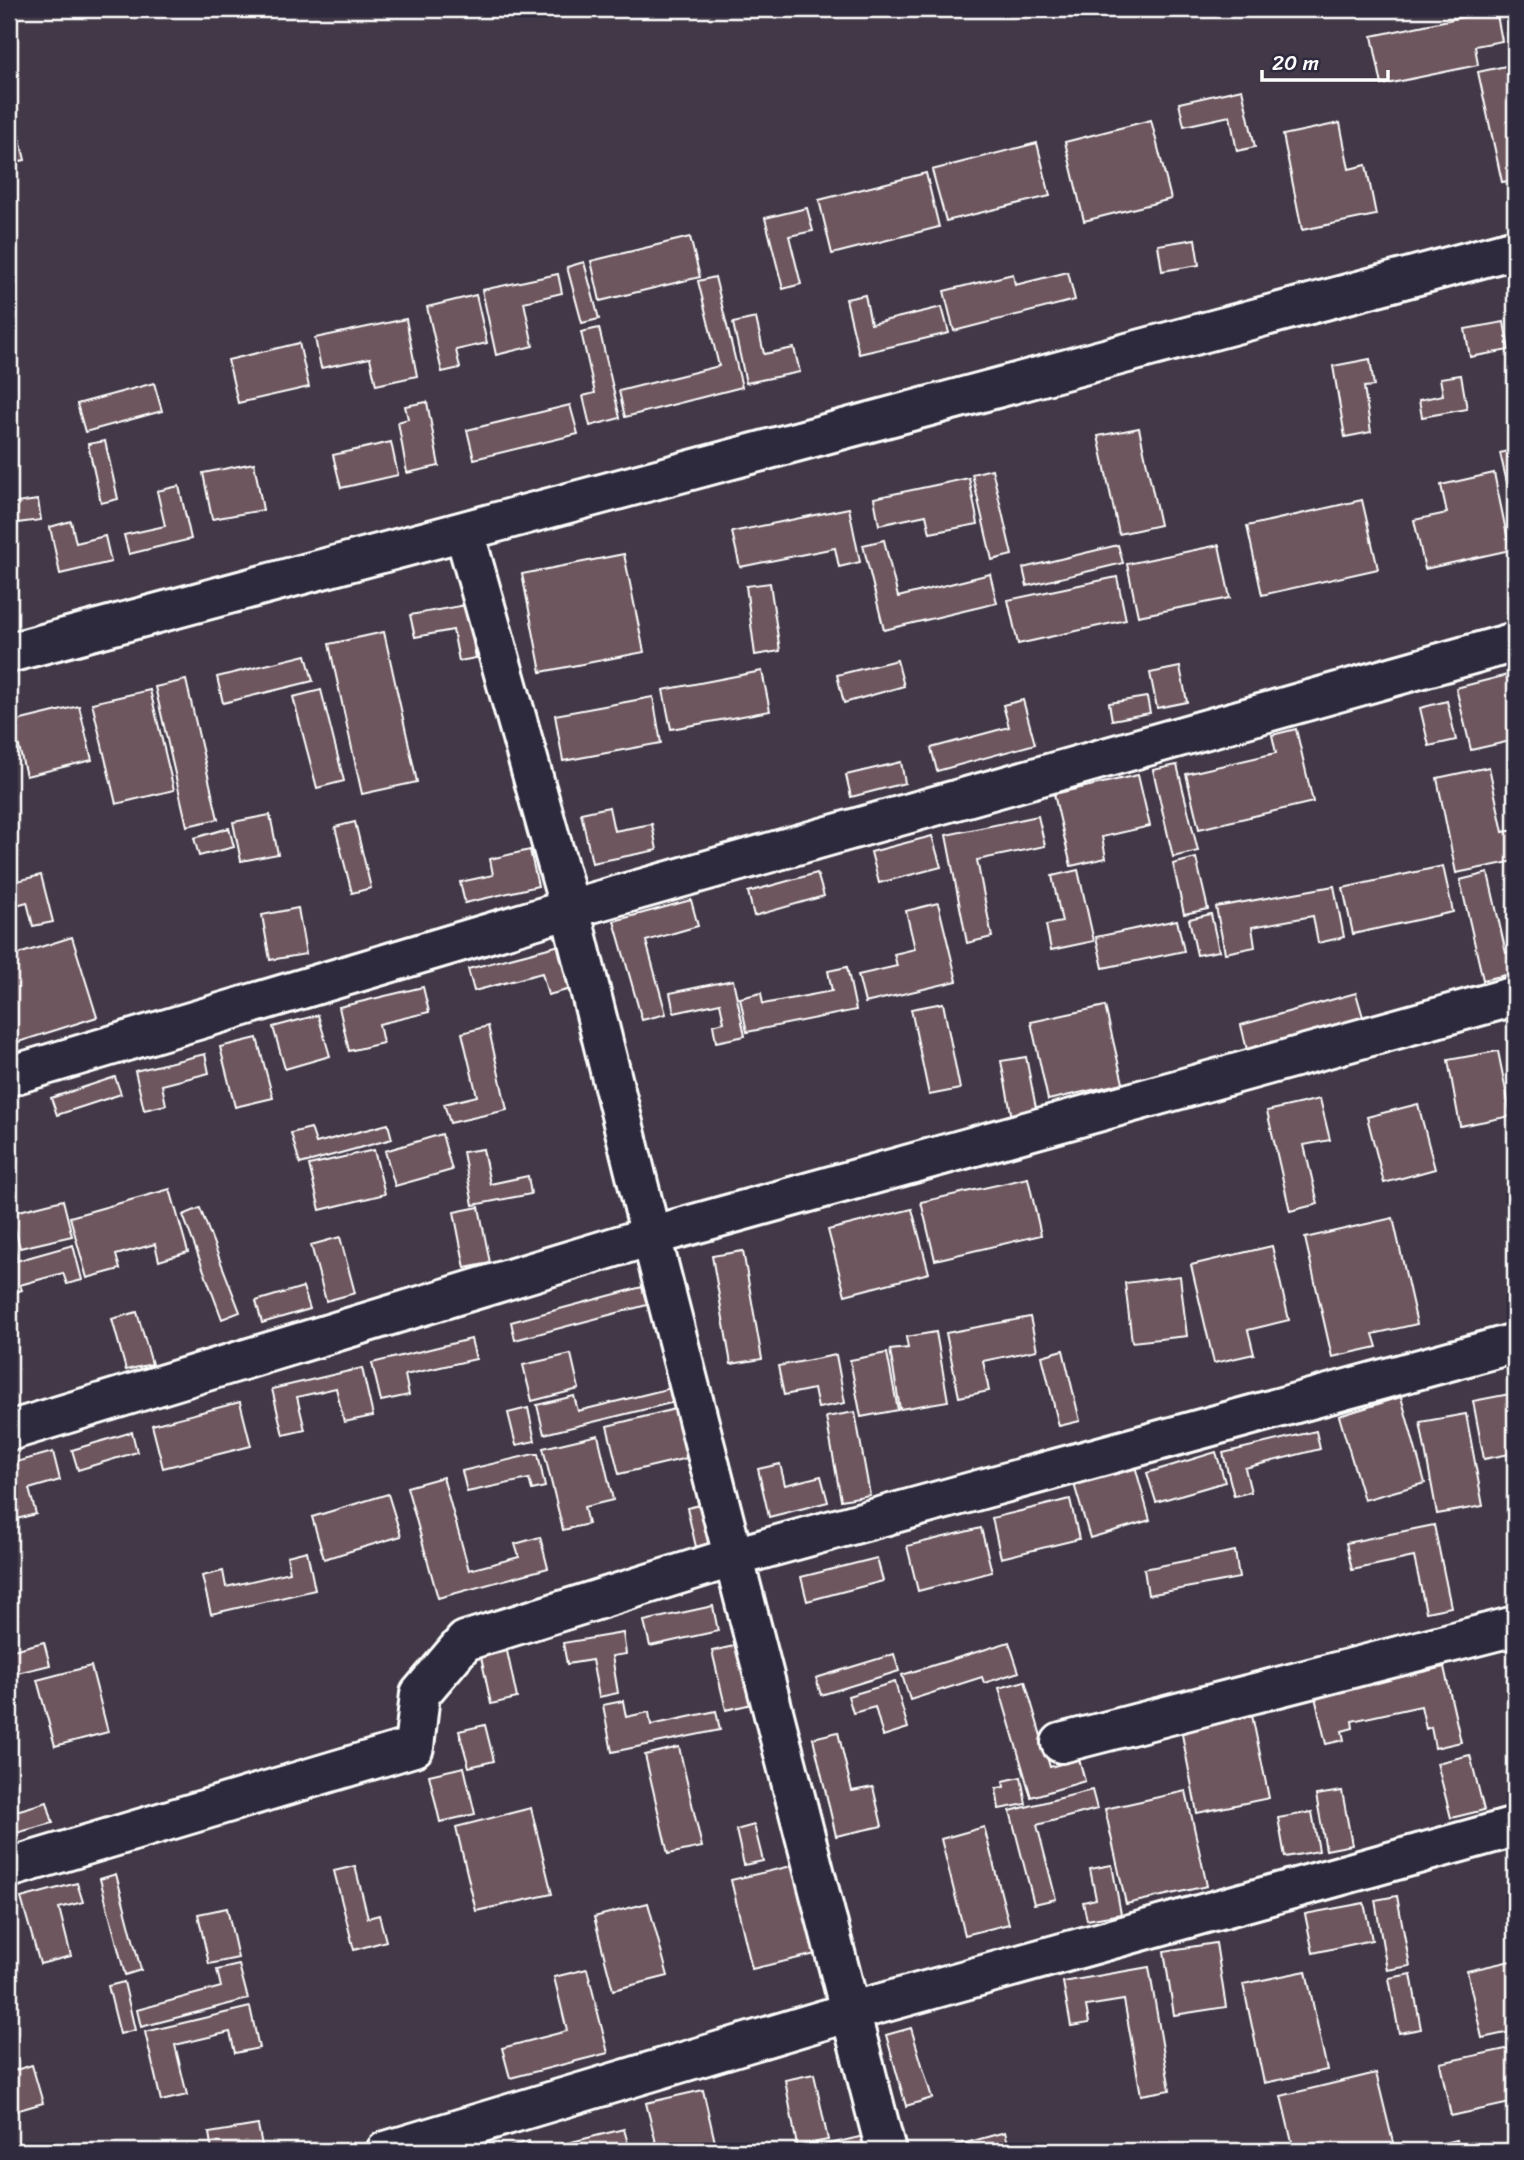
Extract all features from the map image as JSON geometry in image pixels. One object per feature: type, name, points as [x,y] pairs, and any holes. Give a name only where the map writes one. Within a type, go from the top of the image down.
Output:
[{"type":"street","points":[[9,653],[1515,249]]},
{"type":"street","points":[[464,531],[570,909],[651,1236],[886,2151]]},
{"type":"street","points":[[9,1076],[570,909],[1515,642]]},
{"type":"street","points":[[9,1432],[651,1236],[1515,996]]},
{"type":"street","points":[[9,1868],[414,1747],[419,1694],[465,1641],[734,1557],[1515,1343]]},
{"type":"street","points":[[1061,1743],[1515,1626]]},
{"type":"street","points":[[386,2151],[850,2012],[1515,1827]]},
{"type":"building","points":[[1496,10],[1502,41],[1475,46],[1478,65],[1382,85],[1372,36]]},
{"type":"building","points":[[1515,64],[1515,180],[1502,182],[1478,72]]},
{"type":"building","points":[[1242,89],[1255,147],[1237,151],[1230,116],[1184,126],[1179,103]]},
{"type":"building","points":[[9,95],[25,160],[9,164]]},
{"type":"building","points":[[1151,120],[1171,199],[1084,221],[1065,142]]},
{"type":"building","points":[[1340,123],[1349,169],[1366,165],[1376,215],[1302,230],[1283,135]]},
{"type":"building","points":[[1037,143],[1050,196],[946,221],[932,170]]},
{"type":"building","points":[[926,173],[939,227],[832,254],[819,200]]},
{"type":"building","points":[[807,208],[813,231],[789,236],[801,284],[783,289],[765,218]]},
{"type":"building","points":[[690,237],[700,277],[600,301],[591,261]]},
{"type":"building","points":[[1195,239],[1199,265],[1162,271],[1158,245]]},
{"type":"building","points":[[584,262],[599,319],[582,323],[567,267]]},
{"type":"building","points":[[1068,272],[1075,300],[954,331],[944,291],[1013,274],[1015,285]]},
{"type":"building","points":[[558,274],[562,293],[524,302],[533,346],[496,355],[482,290]]},
{"type":"building","points":[[715,277],[742,387],[625,417],[619,391],[719,366],[698,281]]},
{"type":"building","points":[[476,295],[487,343],[456,350],[460,368],[442,372],[427,307]]},
{"type":"building","points":[[865,295],[871,324],[942,307],[949,333],[859,354],[846,299]]},
{"type":"building","points":[[756,318],[764,354],[794,348],[800,372],[746,383],[733,323]]},
{"type":"building","points":[[406,319],[417,376],[376,385],[370,358],[321,368],[315,338]]},
{"type":"building","points":[[1504,322],[1509,350],[1470,357],[1465,329]]},
{"type":"building","points":[[599,328],[620,418],[590,426],[583,396],[595,393],[581,332]]},
{"type":"building","points":[[299,343],[309,387],[238,403],[228,360]]},
{"type":"building","points":[[1370,359],[1374,386],[1364,387],[1371,432],[1345,437],[1333,366]]},
{"type":"building","points":[[1461,375],[1467,409],[1422,417],[1419,400],[1443,395],[1440,378]]},
{"type":"building","points":[[154,383],[162,411],[85,432],[77,404]]},
{"type":"building","points":[[427,402],[439,466],[407,473],[398,422],[408,419],[405,406]]},
{"type":"building","points":[[570,405],[578,434],[474,459],[467,430]]},
{"type":"building","points":[[1139,428],[1160,525],[1119,534],[1098,436]]},
{"type":"building","points":[[105,441],[118,499],[101,503],[88,444]]},
{"type":"building","points":[[391,442],[398,475],[341,488],[333,455]]},
{"type":"building","points":[[1515,449],[1515,490],[1509,491],[1500,453]]},
{"type":"building","points":[[254,463],[263,510],[212,519],[203,473]]},
{"type":"building","points":[[992,469],[1012,555],[992,560],[972,474]]},
{"type":"building","points":[[1494,473],[1510,550],[1425,569],[1414,520],[1447,513],[1441,485]]},
{"type":"building","points":[[969,478],[978,524],[930,533],[926,515],[879,525],[874,498]]},
{"type":"building","points":[[179,486],[191,539],[129,554],[124,535],[165,526],[157,491]]},
{"type":"building","points":[[38,500],[41,520],[9,524],[9,504]]},
{"type":"building","points":[[1362,500],[1378,569],[1262,595],[1247,526]]},
{"type":"building","points":[[849,508],[860,562],[839,567],[835,548],[740,567],[732,532]]},
{"type":"building","points":[[71,521],[76,543],[105,536],[111,562],[60,574],[50,527]]},
{"type":"building","points":[[884,540],[898,597],[990,574],[997,603],[884,630],[863,545]]},
{"type":"building","points":[[1118,545],[1123,563],[1027,586],[1023,568]]},
{"type":"building","points":[[1219,545],[1230,598],[1138,616],[1127,564]]},
{"type":"building","points":[[624,554],[644,652],[541,672],[522,574]]},
{"type":"building","points":[[1117,577],[1126,620],[1018,644],[1008,600]]},
{"type":"building","points":[[770,583],[780,651],[755,655],[746,586]]},
{"type":"building","points":[[466,605],[476,658],[459,661],[453,630],[415,637],[410,615]]},
{"type":"building","points":[[384,632],[417,782],[362,794],[329,644]]},
{"type":"building","points":[[306,655],[313,681],[223,703],[217,677]]},
{"type":"building","points":[[897,660],[904,686],[844,703],[837,675]]},
{"type":"building","points":[[1180,667],[1187,702],[1157,708],[1150,673]]},
{"type":"building","points":[[762,671],[770,711],[671,729],[663,690]]},
{"type":"building","points":[[1515,673],[1515,740],[1471,750],[1456,688]]},
{"type":"building","points":[[186,680],[218,819],[187,826],[155,687]]},
{"type":"building","points":[[150,690],[174,790],[116,804],[92,703]]},
{"type":"building","points":[[321,690],[344,781],[317,788],[293,697]]},
{"type":"building","points":[[653,697],[661,743],[563,761],[555,715]]},
{"type":"building","points":[[1147,697],[1150,713],[1112,720],[1109,703]]},
{"type":"building","points":[[1023,700],[1035,744],[937,771],[931,748],[1009,727],[1003,705]]},
{"type":"building","points":[[1447,701],[1456,740],[1429,746],[1420,708]]},
{"type":"building","points":[[79,706],[92,760],[26,776],[13,722]]},
{"type":"building","points":[[1296,729],[1313,802],[1199,829],[1186,774],[1276,753],[1272,735]]},
{"type":"building","points":[[901,762],[905,783],[851,797],[846,775]]},
{"type":"building","points":[[1177,765],[1198,851],[1173,857],[1153,770]]},
{"type":"building","points":[[1489,767],[1503,832],[1515,830],[1515,861],[1456,873],[1437,778]]},
{"type":"building","points":[[1138,775],[1150,826],[1102,837],[1106,858],[1071,866],[1054,794]]},
{"type":"building","points":[[609,807],[614,831],[652,824],[657,850],[592,863],[581,813]]},
{"type":"building","points":[[270,815],[278,854],[241,861],[233,822]]},
{"type":"building","points":[[1038,816],[1045,846],[977,860],[992,937],[967,943],[946,835]]},
{"type":"building","points":[[355,822],[371,888],[352,893],[335,827]]},
{"type":"building","points":[[229,828],[234,847],[199,856],[194,838]]},
{"type":"building","points":[[932,836],[941,867],[879,883],[871,852]]},
{"type":"building","points":[[530,850],[538,886],[465,903],[460,882],[493,875],[490,859]]},
{"type":"building","points":[[1196,858],[1208,909],[1184,914],[1173,864]]},
{"type":"building","points":[[1443,866],[1453,912],[1353,934],[1343,888]]},
{"type":"building","points":[[1078,870],[1094,941],[1051,950],[1046,925],[1062,922],[1052,876]]},
{"type":"building","points":[[817,873],[824,896],[754,916],[748,892]]},
{"type":"building","points":[[1488,873],[1506,953],[1515,951],[1515,973],[1483,980],[1460,880]]},
{"type":"building","points":[[41,875],[53,922],[33,926],[27,902],[9,907],[9,883]]},
{"type":"building","points":[[1334,886],[1344,937],[1318,943],[1313,916],[1252,927],[1255,947],[1225,953],[1216,907]]},
{"type":"building","points":[[691,900],[698,926],[646,941],[666,1014],[642,1020],[614,921]]},
{"type":"building","points":[[938,903],[957,981],[865,1003],[858,975],[897,966],[894,954],[915,949],[906,911]]},
{"type":"building","points":[[298,908],[306,954],[270,960],[262,915]]},
{"type":"building","points":[[1211,914],[1219,951],[1197,955],[1189,919]]},
{"type":"building","points":[[1177,920],[1184,951],[1103,968],[1096,937]]},
{"type":"building","points":[[72,937],[97,1017],[9,1045],[9,957]]},
{"type":"building","points":[[560,945],[571,989],[548,995],[542,973],[474,991],[468,969]]},
{"type":"building","points":[[847,967],[856,1010],[747,1032],[740,998],[761,993],[763,1004],[832,991],[828,971]]},
{"type":"building","points":[[733,980],[745,1036],[716,1042],[713,1025],[724,1022],[720,1003],[674,1013],[670,993]]},
{"type":"building","points":[[423,987],[429,1012],[379,1024],[383,1043],[349,1051],[339,1007]]},
{"type":"building","points":[[1356,993],[1363,1017],[1247,1050],[1241,1025]]},
{"type":"building","points":[[943,1003],[960,1089],[929,1095],[911,1009]]},
{"type":"building","points":[[1105,1006],[1123,1083],[1048,1100],[1031,1022]]},
{"type":"building","points":[[318,1015],[330,1056],[285,1069],[273,1027]]},
{"type":"building","points":[[488,1026],[507,1110],[450,1123],[444,1104],[477,1096],[462,1033]]},
{"type":"building","points":[[257,1038],[273,1098],[235,1107],[220,1047]]},
{"type":"building","points":[[1515,1042],[1515,1073],[1508,1043]]},
{"type":"building","points":[[1498,1051],[1511,1116],[1460,1126],[1448,1060]]},
{"type":"building","points":[[205,1054],[209,1073],[162,1085],[166,1105],[144,1110],[135,1071]]},
{"type":"building","points":[[1026,1057],[1037,1113],[1012,1118],[1001,1061]]},
{"type":"building","points":[[115,1077],[121,1094],[57,1115],[51,1098]]},
{"type":"building","points":[[1320,1099],[1330,1140],[1304,1145],[1318,1204],[1290,1211],[1267,1111]]},
{"type":"building","points":[[1418,1104],[1435,1169],[1384,1183],[1367,1117]]},
{"type":"building","points":[[388,1124],[392,1139],[300,1164],[291,1133],[311,1128],[316,1143]]},
{"type":"building","points":[[9,1127],[18,1161],[9,1164]]},
{"type":"building","points":[[442,1134],[452,1170],[395,1186],[385,1151]]},
{"type":"building","points":[[483,1149],[490,1184],[528,1176],[531,1194],[473,1205],[463,1152]]},
{"type":"building","points":[[374,1150],[385,1194],[320,1210],[309,1165]]},
{"type":"building","points":[[1028,1178],[1041,1235],[935,1260],[921,1202]]},
{"type":"building","points":[[170,1189],[188,1252],[159,1261],[155,1244],[116,1255],[120,1269],[87,1278],[70,1217]]},
{"type":"building","points":[[63,1200],[72,1236],[20,1248],[11,1213]]},
{"type":"building","points":[[479,1207],[490,1263],[465,1268],[454,1212]]},
{"type":"building","points":[[200,1208],[240,1312],[222,1319],[183,1215]]},
{"type":"building","points":[[912,1209],[929,1273],[845,1295],[828,1230]]},
{"type":"building","points":[[1393,1218],[1417,1324],[1373,1334],[1377,1347],[1332,1357],[1305,1238]]},
{"type":"building","points":[[9,1221],[17,1258],[9,1260]]},
{"type":"building","points":[[340,1237],[355,1293],[326,1301],[311,1245]]},
{"type":"building","points":[[73,1245],[82,1280],[67,1284],[63,1273],[20,1285],[22,1290],[9,1294],[9,1263]]},
{"type":"building","points":[[1272,1246],[1289,1320],[1248,1330],[1254,1354],[1214,1363],[1191,1265]]},
{"type":"building","points":[[743,1251],[762,1359],[731,1364],[712,1256]]},
{"type":"building","points":[[1180,1276],[1187,1336],[1132,1342],[1125,1283]]},
{"type":"building","points":[[303,1287],[310,1309],[262,1323],[256,1301]]},
{"type":"building","points":[[642,1287],[647,1305],[515,1340],[511,1322]]},
{"type":"building","points":[[137,1312],[152,1364],[126,1370],[112,1319]]},
{"type":"building","points":[[1030,1317],[1037,1350],[983,1361],[989,1391],[959,1397],[946,1333]]},
{"type":"building","points":[[936,1332],[948,1401],[900,1409],[890,1350],[908,1348],[906,1337]]},
{"type":"building","points":[[471,1339],[476,1359],[405,1375],[409,1395],[381,1401],[372,1363]]},
{"type":"building","points":[[1063,1350],[1080,1421],[1059,1426],[1042,1356]]},
{"type":"building","points":[[887,1353],[898,1410],[861,1417],[850,1360]]},
{"type":"building","points":[[571,1354],[579,1389],[532,1401],[523,1365]]},
{"type":"building","points":[[836,1355],[845,1403],[818,1408],[814,1389],[784,1395],[778,1366]]},
{"type":"building","points":[[1515,1362],[1515,1378],[1509,1380],[1506,1364]]},
{"type":"building","points":[[362,1368],[373,1416],[344,1422],[336,1388],[297,1397],[305,1430],[283,1435],[272,1389]]},
{"type":"building","points":[[675,1387],[679,1401],[544,1434],[537,1405],[574,1396],[578,1411]]},
{"type":"building","points":[[1515,1393],[1515,1453],[1484,1459],[1473,1401]]},
{"type":"building","points":[[1401,1397],[1425,1483],[1364,1500],[1339,1416]]},
{"type":"building","points":[[240,1402],[251,1446],[163,1468],[152,1425]]},
{"type":"building","points":[[528,1408],[535,1441],[516,1445],[508,1413]]},
{"type":"building","points":[[675,1409],[687,1458],[619,1474],[607,1426]]},
{"type":"building","points":[[855,1412],[870,1495],[841,1500],[826,1417]]},
{"type":"building","points":[[1466,1414],[1483,1506],[1437,1514],[1420,1422]]},
{"type":"building","points":[[1316,1431],[1320,1449],[1245,1468],[1251,1492],[1234,1496],[1223,1453]]},
{"type":"building","points":[[132,1432],[137,1452],[78,1470],[72,1450]]},
{"type":"building","points":[[598,1435],[613,1500],[584,1507],[588,1524],[563,1530],[543,1448]]},
{"type":"building","points":[[53,1452],[60,1480],[29,1489],[36,1514],[9,1521],[9,1464]]},
{"type":"building","points":[[1216,1452],[1225,1482],[1156,1502],[1147,1473]]},
{"type":"building","points":[[538,1454],[545,1487],[532,1490],[529,1479],[467,1492],[462,1471]]},
{"type":"building","points":[[780,1464],[785,1485],[821,1476],[828,1502],[769,1517],[758,1469]]},
{"type":"building","points":[[1135,1466],[1150,1520],[1090,1538],[1074,1484]]},
{"type":"building","points":[[443,1477],[469,1570],[519,1557],[515,1544],[540,1537],[548,1568],[438,1598],[407,1487]]},
{"type":"building","points":[[388,1494],[401,1536],[324,1559],[312,1517]]},
{"type":"building","points":[[1515,1497],[1515,1527],[1509,1499]]},
{"type":"building","points":[[1070,1499],[1079,1539],[1001,1558],[992,1518]]},
{"type":"building","points":[[708,1503],[718,1541],[696,1547],[687,1508]]},
{"type":"building","points":[[1434,1525],[1451,1607],[1426,1612],[1414,1557],[1352,1570],[1346,1543]]},
{"type":"building","points":[[981,1528],[992,1572],[918,1591],[907,1546]]},
{"type":"building","points":[[307,1551],[315,1590],[211,1614],[202,1576],[223,1571],[226,1587],[290,1572],[287,1556]]},
{"type":"building","points":[[1235,1551],[1239,1578],[1148,1595],[1144,1569]]},
{"type":"building","points":[[877,1558],[883,1581],[807,1601],[801,1577]]},
{"type":"building","points":[[713,1606],[718,1631],[650,1646],[644,1621]]},
{"type":"building","points":[[623,1633],[626,1654],[612,1656],[618,1693],[599,1697],[592,1660],[567,1664],[563,1643]]},
{"type":"building","points":[[44,1642],[50,1665],[9,1675],[9,1651]]},
{"type":"building","points":[[1009,1642],[1019,1672],[984,1683],[982,1677],[910,1700],[902,1675]]},
{"type":"building","points":[[738,1645],[752,1704],[726,1710],[712,1651]]},
{"type":"building","points":[[507,1651],[517,1698],[491,1704],[481,1657]]},
{"type":"building","points":[[894,1654],[899,1671],[821,1695],[816,1678]]},
{"type":"building","points":[[91,1666],[108,1732],[55,1746],[37,1680]]},
{"type":"building","points":[[1444,1667],[1461,1742],[1435,1748],[1431,1727],[1426,1729],[1421,1706],[1352,1721],[1353,1728],[1342,1731],[1344,1740],[1326,1744],[1315,1697]]},
{"type":"building","points":[[1025,1681],[1050,1767],[1079,1759],[1085,1781],[1031,1797],[999,1688]]},
{"type":"building","points":[[895,1682],[908,1728],[883,1736],[875,1707],[853,1713],[848,1696]]},
{"type":"building","points":[[623,1701],[626,1717],[649,1712],[651,1725],[716,1711],[720,1730],[612,1752],[603,1705]]},
{"type":"building","points":[[1252,1715],[1269,1798],[1197,1813],[1181,1729]]},
{"type":"building","points":[[485,1725],[494,1761],[469,1767],[459,1731]]},
{"type":"building","points":[[838,1732],[852,1791],[873,1787],[882,1826],[836,1836],[813,1738]]},
{"type":"building","points":[[679,1747],[702,1847],[668,1854],[645,1755]]},
{"type":"building","points":[[1470,1755],[1484,1810],[1451,1818],[1437,1763]]},
{"type":"building","points":[[464,1767],[475,1814],[440,1822],[429,1775]]},
{"type":"building","points":[[1021,1777],[1026,1804],[999,1809],[996,1788],[1004,1787],[1003,1781]]},
{"type":"building","points":[[1092,1790],[1097,1809],[1037,1825],[1056,1899],[1034,1904],[1010,1811]]},
{"type":"building","points":[[1186,1791],[1207,1886],[1126,1904],[1105,1809]]},
{"type":"building","points":[[1342,1791],[1352,1845],[1326,1850],[1316,1795]]},
{"type":"building","points":[[47,1802],[53,1823],[9,1835],[9,1813]]},
{"type":"building","points":[[531,1808],[552,1894],[476,1911],[456,1827]]},
{"type":"building","points":[[1312,1812],[1319,1851],[1285,1857],[1278,1818]]},
{"type":"building","points":[[754,1825],[763,1861],[744,1865],[736,1830]]},
{"type":"building","points":[[984,1827],[1009,1924],[965,1935],[941,1839]]},
{"type":"building","points":[[800,1864],[820,1953],[752,1969],[731,1880]]},
{"type":"building","points":[[1112,1865],[1121,1914],[1087,1920],[1083,1902],[1096,1899],[1090,1869]]},
{"type":"building","points":[[355,1866],[368,1918],[379,1915],[386,1941],[354,1950],[334,1871]]},
{"type":"building","points":[[116,1874],[141,1970],[125,1975],[100,1879]]},
{"type":"building","points":[[77,1883],[83,1902],[59,1908],[71,1956],[40,1964],[21,1898]]},
{"type":"building","points":[[1397,1896],[1410,1966],[1387,1970],[1375,1900]]},
{"type":"building","points":[[648,1903],[668,1976],[613,1990],[594,1917]]},
{"type":"building","points":[[1364,1903],[1372,1940],[1313,1953],[1305,1914]]},
{"type":"building","points":[[227,1908],[238,1958],[209,1964],[198,1914]]},
{"type":"building","points":[[1216,1943],[1226,2007],[1174,2015],[1164,1951]]},
{"type":"building","points":[[1515,1960],[1515,2031],[1482,2038],[1467,1971]]},
{"type":"building","points":[[239,1965],[248,1999],[141,2027],[137,2010],[221,1987],[217,1970]]},
{"type":"building","points":[[1149,1967],[1170,2090],[1141,2095],[1124,2000],[1086,2006],[1089,2023],[1071,2026],[1063,1982]]},
{"type":"building","points":[[587,1969],[608,2053],[510,2078],[502,2048],[567,2031],[554,1977]]},
{"type":"building","points":[[1306,1971],[1327,2070],[1264,2083],[1243,1984]]},
{"type":"building","points":[[1411,1974],[1421,2029],[1399,2033],[1389,1978]]},
{"type":"building","points":[[124,1982],[135,2030],[120,2034],[108,1986]]},
{"type":"building","points":[[250,2007],[259,2048],[235,2053],[230,2032],[175,2045],[187,2095],[161,2101],[145,2032]]},
{"type":"building","points":[[911,2028],[932,2098],[906,2106],[886,2035]]},
{"type":"building","points":[[1515,2047],[1515,2102],[1451,2116],[1440,2063]]},
{"type":"building","points":[[32,2065],[43,2103],[9,2113],[9,2072]]},
{"type":"building","points":[[1376,2073],[1395,2151],[1294,2151],[1281,2096]]},
{"type":"building","points":[[814,2074],[828,2140],[797,2146],[785,2080]]},
{"type":"building","points":[[703,2090],[717,2151],[658,2151],[646,2103]]},
{"type":"building","points":[[258,2125],[263,2151],[212,2151],[209,2133]]},
{"type":"building","points":[[624,2129],[630,2151],[548,2151],[547,2148]]},
{"type":"building","points":[[1005,2132],[1010,2151],[937,2151]]},
{"type":"building","points":[[868,2135],[871,2151],[804,2150]]},
{"type":"building","points":[[1457,2140],[1460,2151],[1425,2151],[1424,2147]]},
{"type":"building","points":[[529,2141],[533,2151],[500,2151],[500,2150]]}]
